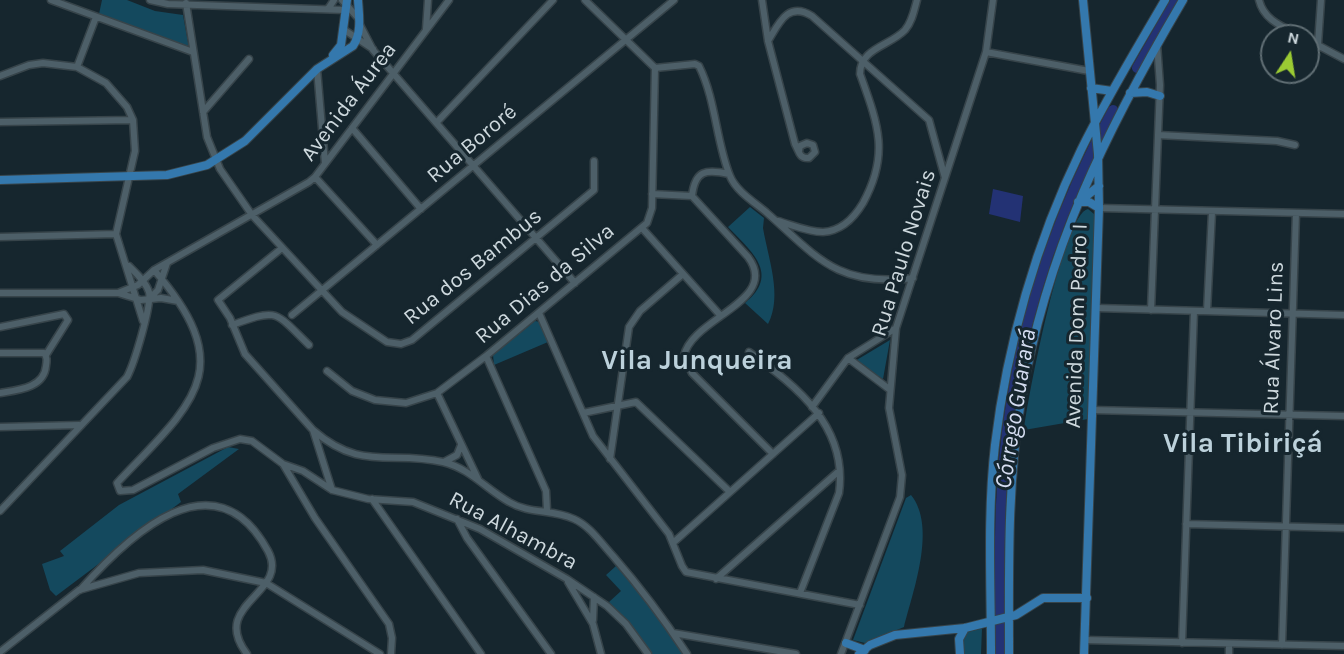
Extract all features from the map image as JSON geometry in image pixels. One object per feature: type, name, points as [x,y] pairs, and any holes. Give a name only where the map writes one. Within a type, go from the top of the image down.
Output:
[{"type":"main road","points":[[0,180],[130,177],[177,173],[216,161],[245,141],[317,69],[348,51],[357,41],[358,0]]},
{"type":"main road","name":"Avenida Dom Pedro I","points":[[1083,0],[1098,151],[1099,186],[1097,308],[1084,654]]},
{"type":"main road","points":[[1009,654],[1000,618],[995,448],[1007,378],[1038,255],[1065,186],[1112,91],[1165,0]]},
{"type":"main road","points":[[991,654],[1000,618],[1021,402],[1045,293],[1098,151],[1183,0]]},
{"type":"main road","points":[[329,60],[341,45],[345,4]]},
{"type":"main road","points":[[1091,88],[1112,91]]},
{"type":"main road","points":[[1130,93],[1148,92],[1160,96]]},
{"type":"main road","points":[[1078,202],[1099,186]]},
{"type":"main road","points":[[1078,202],[1089,202],[1099,208]]},
{"type":"main road","points":[[846,643],[862,652],[884,639],[902,633],[965,628],[1022,613],[1043,598],[1087,598]]},
{"type":"main road","points":[[960,654],[959,639],[965,628]]},
{"type":"street","points":[[51,0],[193,52]]},
{"type":"street","points":[[150,0],[328,9],[345,4],[359,21],[373,50]]},
{"type":"street","points":[[328,9],[334,0]]},
{"type":"street","points":[[426,30],[428,0]]},
{"type":"street","name":"Avenida Áurea","points":[[134,288],[154,270],[315,177],[449,0]]},
{"type":"street","points":[[438,121],[553,0]]},
{"type":"street","points":[[585,0],[655,68],[695,64],[699,66],[729,174],[738,188],[774,220],[837,270],[870,280],[913,278]]},
{"type":"street","name":"Rua Bororé","points":[[292,315],[674,0]]},
{"type":"street","points":[[762,0],[768,41],[799,151],[803,158],[811,157],[815,149],[809,143],[802,144],[799,151]]},
{"type":"street","points":[[774,220],[812,231],[833,231],[857,214],[872,187],[879,161],[879,134],[860,74],[863,62],[872,51],[905,30],[913,16],[916,0]]},
{"type":"street","name":"Rua Paulo Novais","points":[[841,654],[902,489],[902,475],[891,425],[889,389],[896,328],[986,52],[993,0]]},
{"type":"street","points":[[1259,0],[1262,10],[1271,20],[1278,24]]},
{"type":"street","points":[[1319,24],[1321,0]]},
{"type":"street","name":"Rua dos Bambus","points":[[186,3],[203,112],[216,161],[252,215],[322,291],[348,317],[387,342],[401,344],[412,340],[594,190],[594,161]]},
{"type":"street","points":[[768,41],[786,14],[793,10],[812,16],[929,120],[945,178]]},
{"type":"street","points":[[77,67],[96,17]]},
{"type":"street","points":[[343,29],[357,41],[373,50],[394,72],[575,283]]},
{"type":"street","points":[[1151,310],[1160,96],[1157,44]]},
{"type":"street","points":[[1320,45],[1344,59]]},
{"type":"street","points":[[986,52],[1089,71]]},
{"type":"street","points":[[203,112],[249,59]]},
{"type":"street","points":[[0,76],[36,64],[77,67],[106,83],[127,107],[133,120],[135,135],[130,177],[116,234],[127,263],[143,321]]},
{"type":"street","name":"Rua Dias da Silva","points":[[327,371],[352,391],[375,400],[406,403],[437,393],[486,356],[642,228],[650,218],[652,194],[655,68]]},
{"type":"street","points":[[317,69],[325,163]]},
{"type":"street","points":[[0,122],[133,120]]},
{"type":"street","points":[[352,128],[421,209]]},
{"type":"street","points":[[1158,135],[1277,141],[1295,145]]},
{"type":"street","points":[[692,196],[695,180],[701,174],[715,171],[729,174]]},
{"type":"street","points":[[315,177],[377,245]]},
{"type":"street","points":[[652,194],[692,196],[748,257],[757,274],[754,286],[730,311],[720,315],[685,350],[685,361],[692,373],[772,454]]},
{"type":"street","points":[[1099,208],[1344,214]]},
{"type":"street","points":[[1207,311],[1212,212]]},
{"type":"street","name":"Rua Álvaro Lins","points":[[1282,645],[1296,213]]},
{"type":"street","points":[[642,228],[720,315]]},
{"type":"street","points":[[0,237],[116,234]]},
{"type":"street","points":[[282,248],[218,300],[228,312],[241,347],[255,367],[313,430],[332,444],[363,456],[442,462],[478,479],[520,507],[534,511],[547,510],[573,518],[591,531],[645,593],[687,654]]},
{"type":"street","points":[[0,511],[79,425],[127,377],[136,357],[149,299],[158,290],[168,262]]},
{"type":"street","points":[[127,263],[143,281],[149,299]]},
{"type":"street","points":[[154,270],[178,301]]},
{"type":"street","points":[[610,459],[628,335],[633,318],[683,274]]},
{"type":"street","points":[[0,293],[118,292],[134,288]]},
{"type":"street","points":[[118,292],[137,299],[178,301]]},
{"type":"street","name":"Rua Alhambra","points":[[178,301],[195,328],[199,345],[201,368],[193,398],[176,421],[117,483],[120,491],[133,490],[213,448],[240,439],[252,441],[283,465],[303,471],[332,490],[372,499],[413,502],[480,529],[594,597],[616,614],[648,654]]},
{"type":"street","points":[[1097,308],[1344,315]]},
{"type":"street","points":[[1182,643],[1194,311]]},
{"type":"street","points":[[0,327],[61,313],[67,317],[62,330],[46,355],[45,374],[40,381],[23,389],[0,393]]},
{"type":"street","points":[[539,313],[593,436],[674,542],[686,572],[860,605]]},
{"type":"street","points":[[232,325],[264,314],[272,314],[286,322],[309,345]]},
{"type":"street","points":[[812,406],[848,358],[896,328]]},
{"type":"street","points":[[0,353],[37,351],[46,355]]},
{"type":"street","points":[[749,352],[819,413],[831,434],[839,471],[839,493],[800,593]]},
{"type":"street","points":[[486,356],[546,491],[547,510]]},
{"type":"street","points":[[848,358],[889,389]]},
{"type":"street","points":[[437,393],[478,479]]},
{"type":"street","points":[[583,413],[631,402],[639,404],[730,492]]},
{"type":"street","points":[[1092,410],[1344,416]]},
{"type":"street","points":[[674,542],[819,413]]},
{"type":"street","points":[[62,425],[68,437]]},
{"type":"street","points":[[0,427],[79,425]]},
{"type":"street","points":[[313,430],[332,490]]},
{"type":"street","points":[[442,462],[457,455],[461,444]]},
{"type":"street","points":[[283,465],[315,518],[389,624],[392,638],[391,654]]},
{"type":"street","points":[[716,579],[839,471]]},
{"type":"street","points":[[372,499],[481,654]]},
{"type":"street","points":[[0,652],[79,590],[98,570],[149,526],[174,510],[198,505],[233,512],[250,525],[272,560],[273,572],[248,602],[238,620],[238,638],[247,654]]},
{"type":"street","points":[[456,518],[467,538],[551,654]]},
{"type":"street","points":[[1186,524],[1344,528]]},
{"type":"street","points":[[79,590],[139,573],[174,570],[203,570],[266,583],[380,654]]},
{"type":"street","points":[[567,579],[593,624]]},
{"type":"street","points":[[594,597],[591,611],[601,654]]},
{"type":"street","points":[[673,633],[796,654]]},
{"type":"street","points":[[1085,640],[1344,646]]},
{"type":"street","points":[[1228,654],[1229,644]]},
{"type":"shaded area","points":[[102,0],[127,0],[155,11],[183,15],[189,48],[99,14]]},
{"type":"shaded area","points":[[750,207],[764,218],[763,228],[774,289],[772,313],[768,324],[745,303],[756,292],[761,282],[762,273],[759,263],[728,227]]},
{"type":"shaded area","points":[[1088,209],[1094,214],[1095,222],[1088,419],[1024,430],[1039,348],[1058,273],[1078,218]]},
{"type":"shaded area","points":[[535,321],[540,322],[548,342],[494,365],[493,355]]},
{"type":"shaded area","points":[[890,340],[883,379],[855,361]]},
{"type":"shaded area","points":[[228,447],[239,449],[178,494],[181,502],[56,596],[50,590],[42,564],[64,556],[60,551],[119,505]]},
{"type":"shaded area","points":[[911,495],[919,508],[923,541],[921,560],[904,627],[865,643],[853,640],[906,498]]},
{"type":"shaded area","points":[[616,566],[662,620],[683,654],[651,654],[609,602],[621,591],[606,575]]},
{"type":"shaded area","points":[[982,628],[981,654],[961,654],[960,639],[965,633]]},
{"type":"water","points":[[993,189],[1023,196],[1020,222],[989,214]]},
{"type":"waterway","name":"Córrego Guarará","points":[[1137,68],[1176,0]]},
{"type":"waterway","name":"Córrego Guarará","points":[[999,654],[1003,466],[1018,366],[1049,252],[1078,180],[1113,110]]},
{"type":"district","name":"Vila Junqueira","points":[[697,361]]},
{"type":"district","name":"Vila Tibiriçá","points":[[1243,444]]}]
